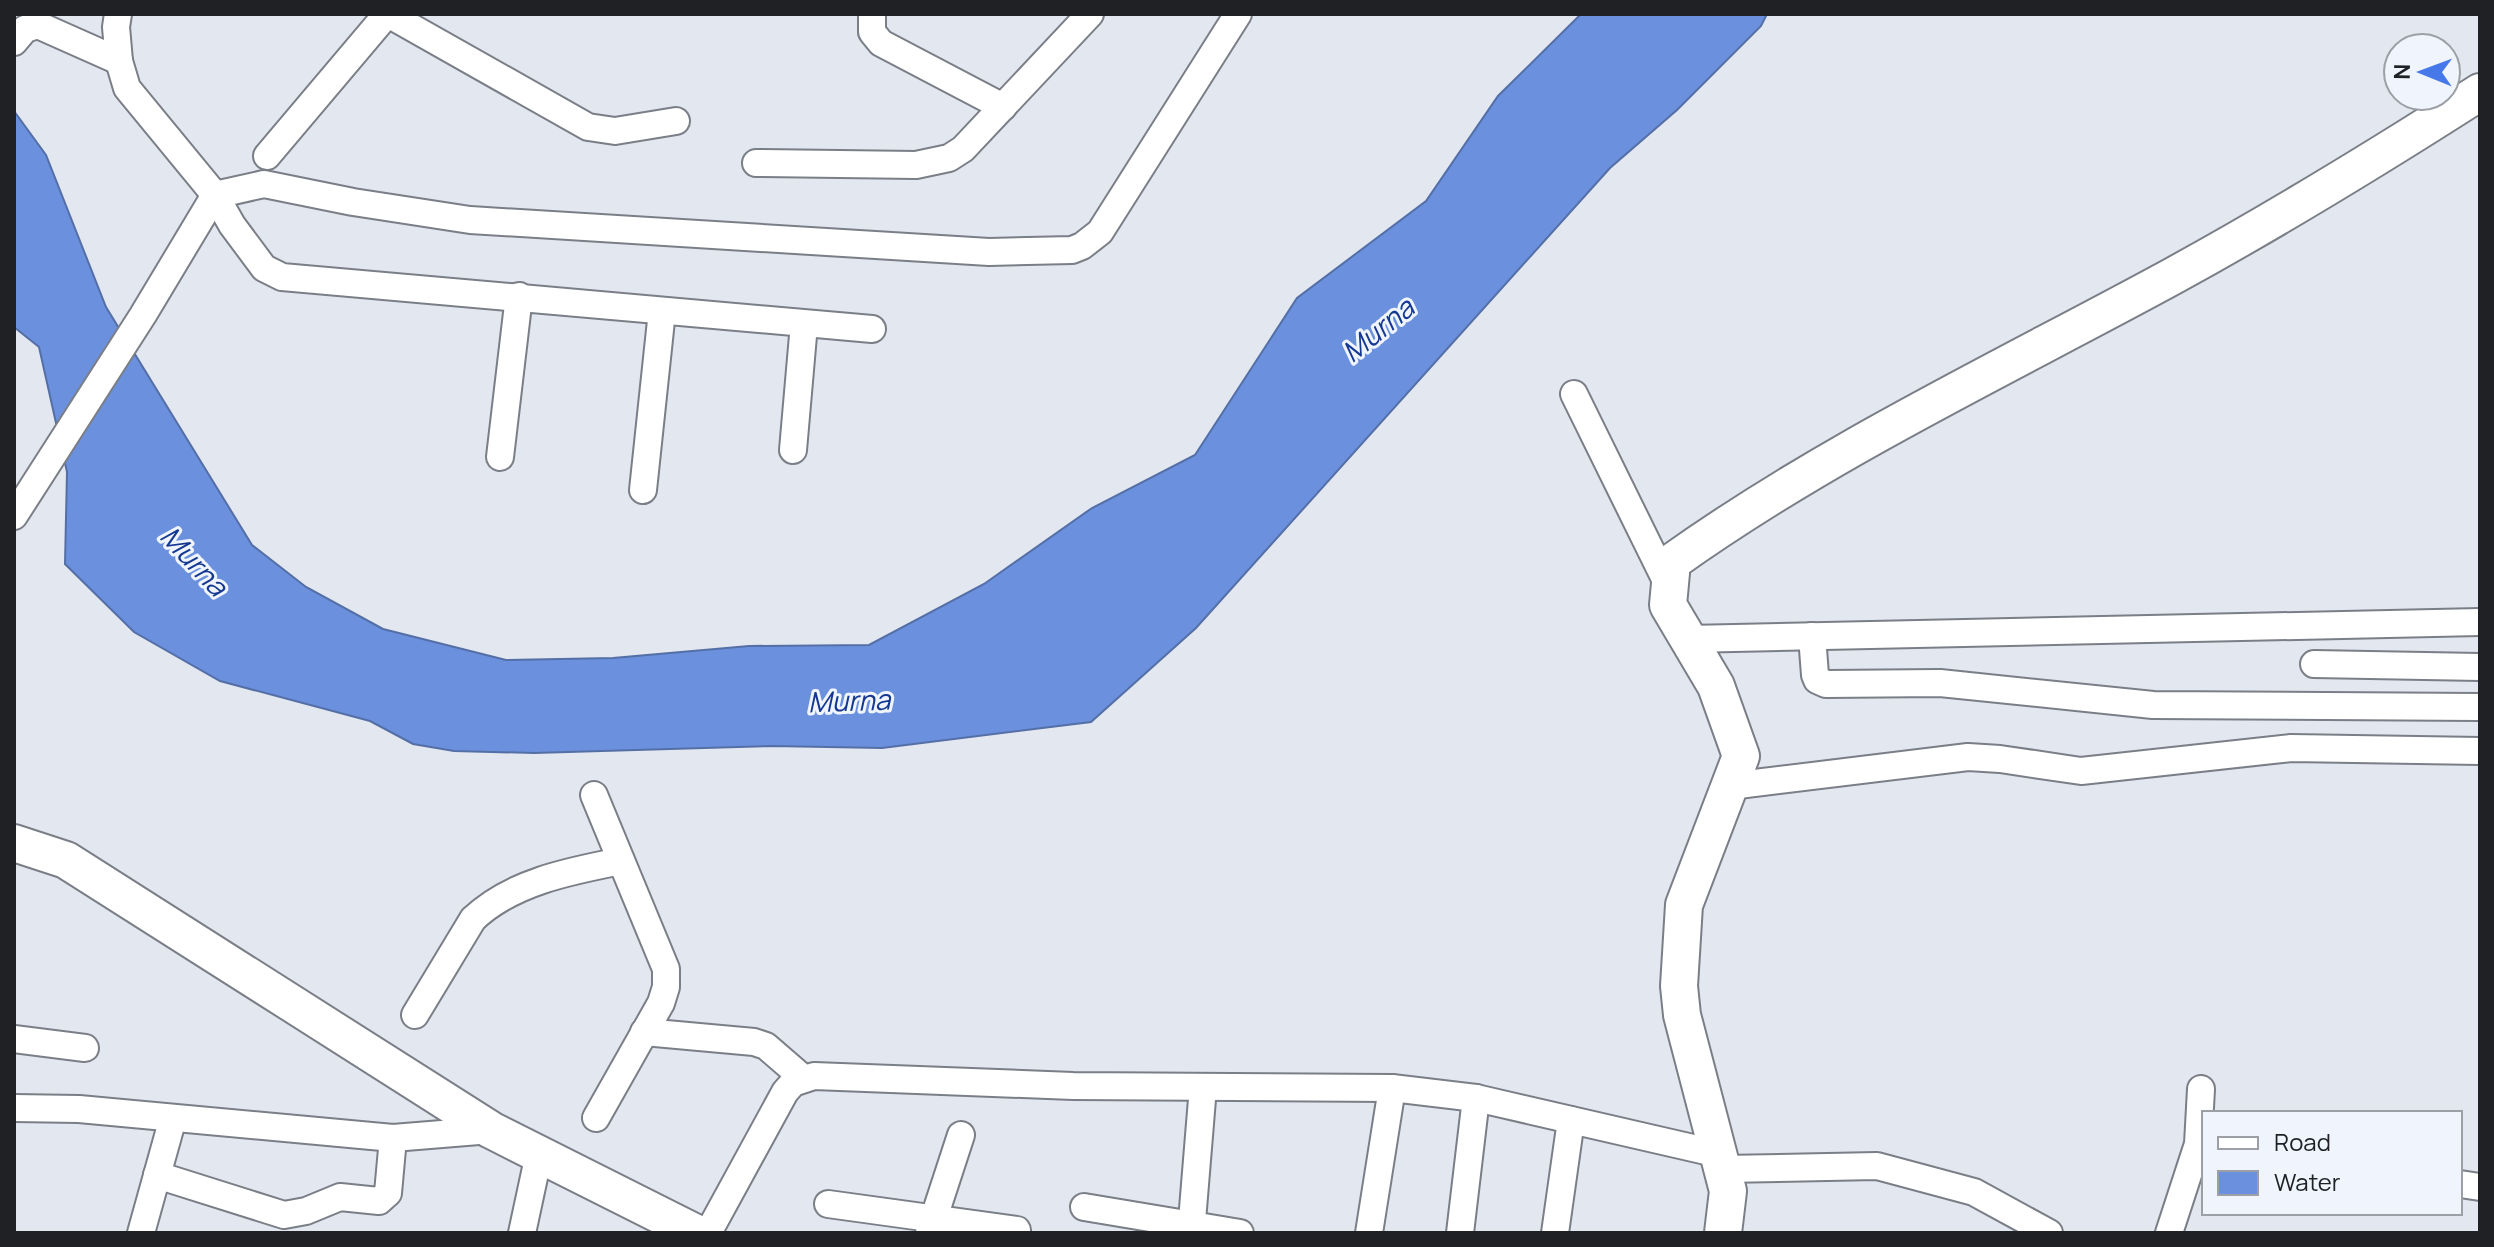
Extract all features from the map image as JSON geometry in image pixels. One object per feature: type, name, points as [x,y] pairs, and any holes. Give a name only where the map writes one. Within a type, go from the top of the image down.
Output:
[{"type":"street","points":[[118,14],[119,61],[127,88],[215,195],[232,225],[264,268],[282,277],[872,329]]},
{"type":"street","points":[[267,156],[387,14],[588,127],[615,131],[676,121]]},
{"type":"street","points":[[872,14],[872,32],[881,43],[1003,107]]},
{"type":"street","points":[[756,163],[916,165],[949,158],[963,149],[1090,14]]},
{"type":"street","points":[[14,516],[143,315],[215,195],[264,184],[470,220],[989,252],[1072,250],[1100,232],[1238,14]]},
{"type":"street","points":[[14,42],[25,29],[38,25],[119,61]]},
{"type":"street","points":[[1723,1233],[1728,1191],[1680,1000],[1684,905],[1741,756],[1716,686],[1668,605],[1672,562],[1738,515],[1843,453],[2174,275],[2480,92]]},
{"type":"street","points":[[500,457],[519,296]]},
{"type":"street","points":[[643,490],[662,311]]},
{"type":"street","points":[[793,450],[804,324]]},
{"type":"street","points":[[1574,394],[1669,587]]},
{"type":"street","points":[[1688,639],[2480,622]]},
{"type":"street","points":[[1812,636],[1815,675],[1817,680],[1826,684],[1940,683],[2153,705],[2480,707]]},
{"type":"street","points":[[2314,664],[2480,667]]},
{"type":"street","points":[[2411,666],[2411,707]]},
{"type":"street","points":[[1730,786],[1968,757],[2081,771],[2291,748],[2480,751]]},
{"type":"street","points":[[594,795],[666,969],[664,995],[596,1118]]},
{"type":"street","points":[[14,843],[66,860],[491,1130],[696,1233]]},
{"type":"street","points":[[415,1015],[473,919],[486,907],[557,874],[621,861]]},
{"type":"street","points":[[644,1032],[754,1042],[766,1046],[803,1078]]},
{"type":"street","points":[[14,1039],[85,1048]]},
{"type":"street","points":[[708,1233],[785,1092],[793,1083],[814,1076],[1073,1086],[1392,1088],[1476,1098],[1721,1161],[1885,1167],[1974,1192],[2049,1233]]},
{"type":"street","points":[[1191,1229],[1203,1087]]},
{"type":"street","points":[[1369,1233],[1392,1088]]},
{"type":"street","points":[[2169,1233],[2199,1160],[2201,1089]]},
{"type":"street","points":[[1460,1233],[1476,1098]]},
{"type":"street","points":[[14,1108],[79,1109],[393,1138],[491,1130]]},
{"type":"street","points":[[141,1233],[173,1118]]},
{"type":"street","points":[[1555,1233],[1571,1120]]},
{"type":"street","points":[[932,1226],[961,1135]]},
{"type":"street","points":[[157,1175],[284,1215],[295,1224],[340,1197],[379,1201],[385,1198],[393,1138]]},
{"type":"street","points":[[522,1233],[539,1154]]},
{"type":"street","points":[[828,1204],[932,1226],[1017,1230]]},
{"type":"street","points":[[1084,1207],[1191,1229],[1240,1233]]},
{"type":"water","name":"Murna","points":[[1581,14],[1767,14],[1761,26],[1677,110],[1610,168],[1196,628],[1091,722],[882,748],[772,746],[534,753],[454,751],[413,744],[370,721],[220,681],[134,632],[65,564],[67,472],[39,347],[14,327],[14,111],[46,155],[106,307],[252,545],[306,587],[383,629],[506,660],[613,658],[749,646],[869,645],[984,584],[1092,508],[1195,455],[1297,298],[1426,201],[1498,96]]}]
